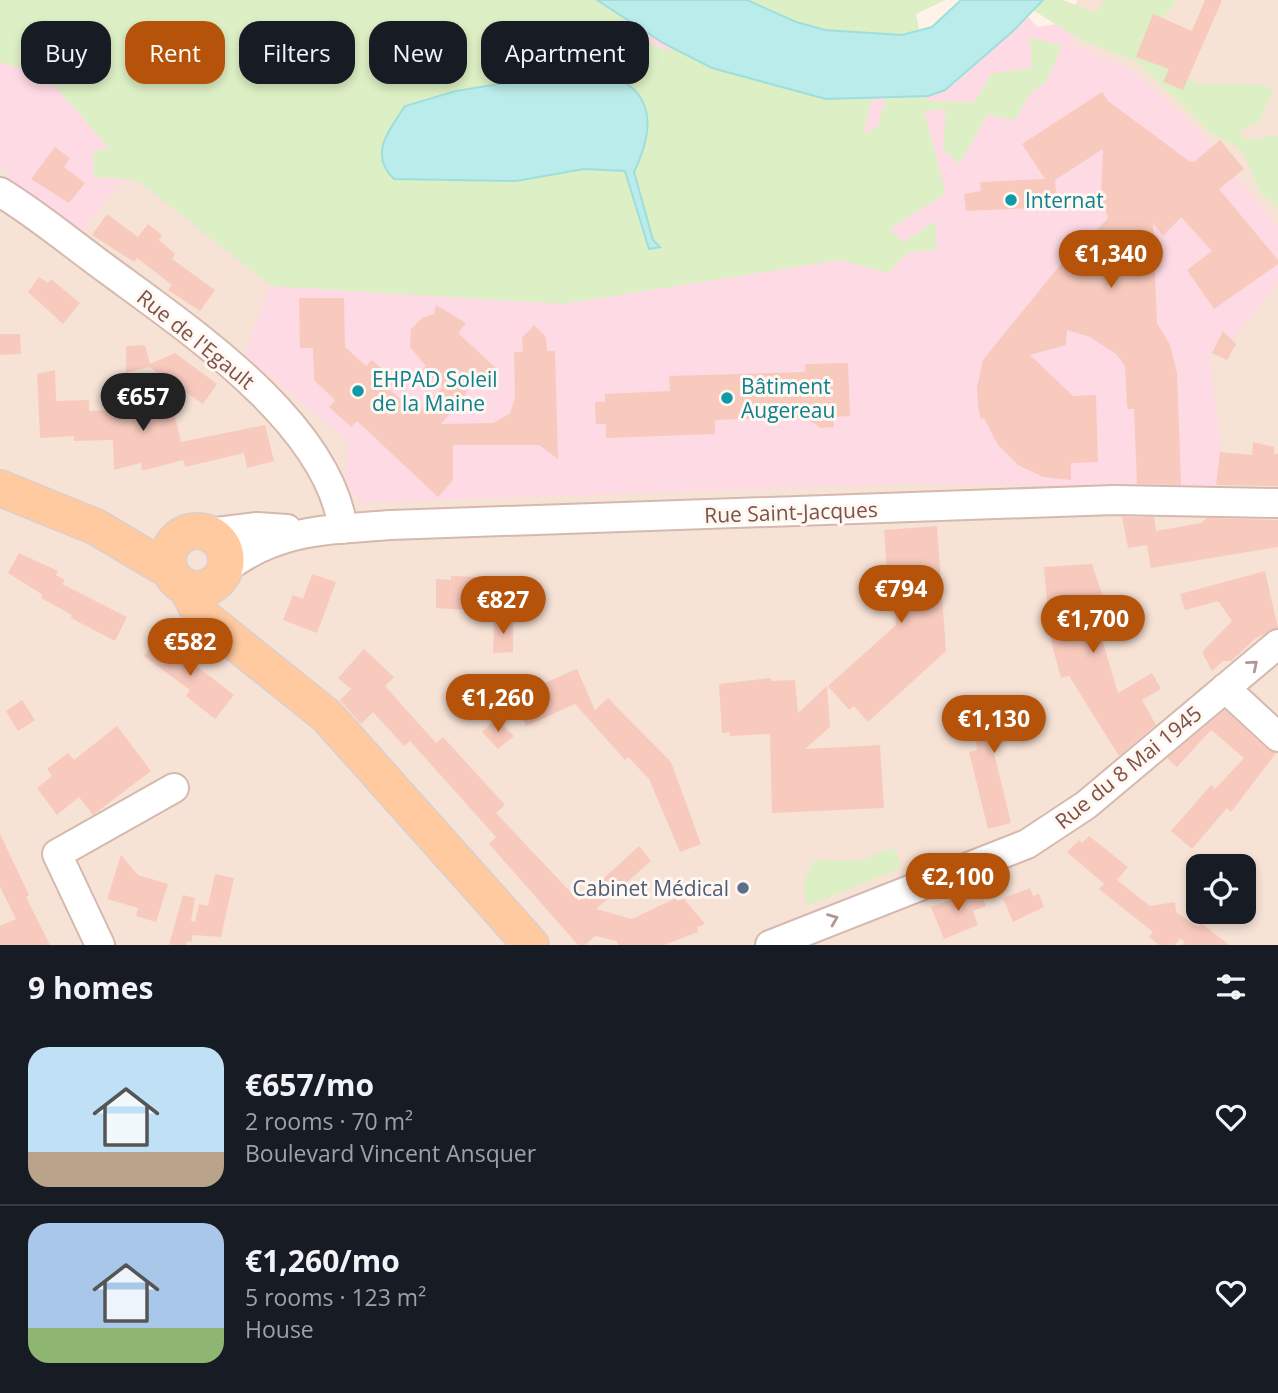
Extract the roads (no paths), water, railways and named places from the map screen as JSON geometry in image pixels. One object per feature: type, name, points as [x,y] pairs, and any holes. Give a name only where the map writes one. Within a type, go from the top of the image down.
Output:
[{"type":"main road","points":[[0,488],[96,527],[190,574],[226,560],[222,544],[195,534],[96,527]]},
{"type":"main road","points":[[195,534],[169,551],[190,574],[231,638],[327,716],[531,945]]},
{"type":"street","name":"Rue de l'Egault","points":[[0,192],[210,346],[269,398],[309,450],[341,510],[343,529]]},
{"type":"street","name":"Rue Saint-Jacques","points":[[190,574],[304,532],[343,529],[1114,500],[1278,503]]},
{"type":"street","name":"Rue Saint-Jacques","points":[[195,534],[276,527],[304,532]]},
{"type":"street","name":"Rue du 8 Mai 1945","points":[[770,945],[1027,844],[1086,805],[1278,644]]},
{"type":"street","points":[[1225,688],[1278,737]]},
{"type":"street","points":[[100,945],[57,855],[174,788]]},
{"type":"water","points":[[597,0],[747,0],[796,22],[825,30],[902,35],[932,27],[961,0],[1043,0],[1013,31],[945,90],[928,96],[826,99],[712,68],[649,34],[649,21],[629,21]]},
{"type":"water","points":[[499,84],[627,84],[638,94],[645,106],[646,136],[634,172],[653,240],[660,247],[649,249],[625,171],[584,169],[516,181],[394,179],[382,161],[382,152],[388,133],[405,106],[456,91]]},
{"type":"place","name":"Internat","points":[[1011,200]]},
{"type":"place","name":"EHPAD Soleil de la Maine","points":[[358,391]]},
{"type":"place","name":"Bâtiment Augereau","points":[[727,398]]},
{"type":"place","name":"Cabinet Médical","points":[[743,888]]}]
